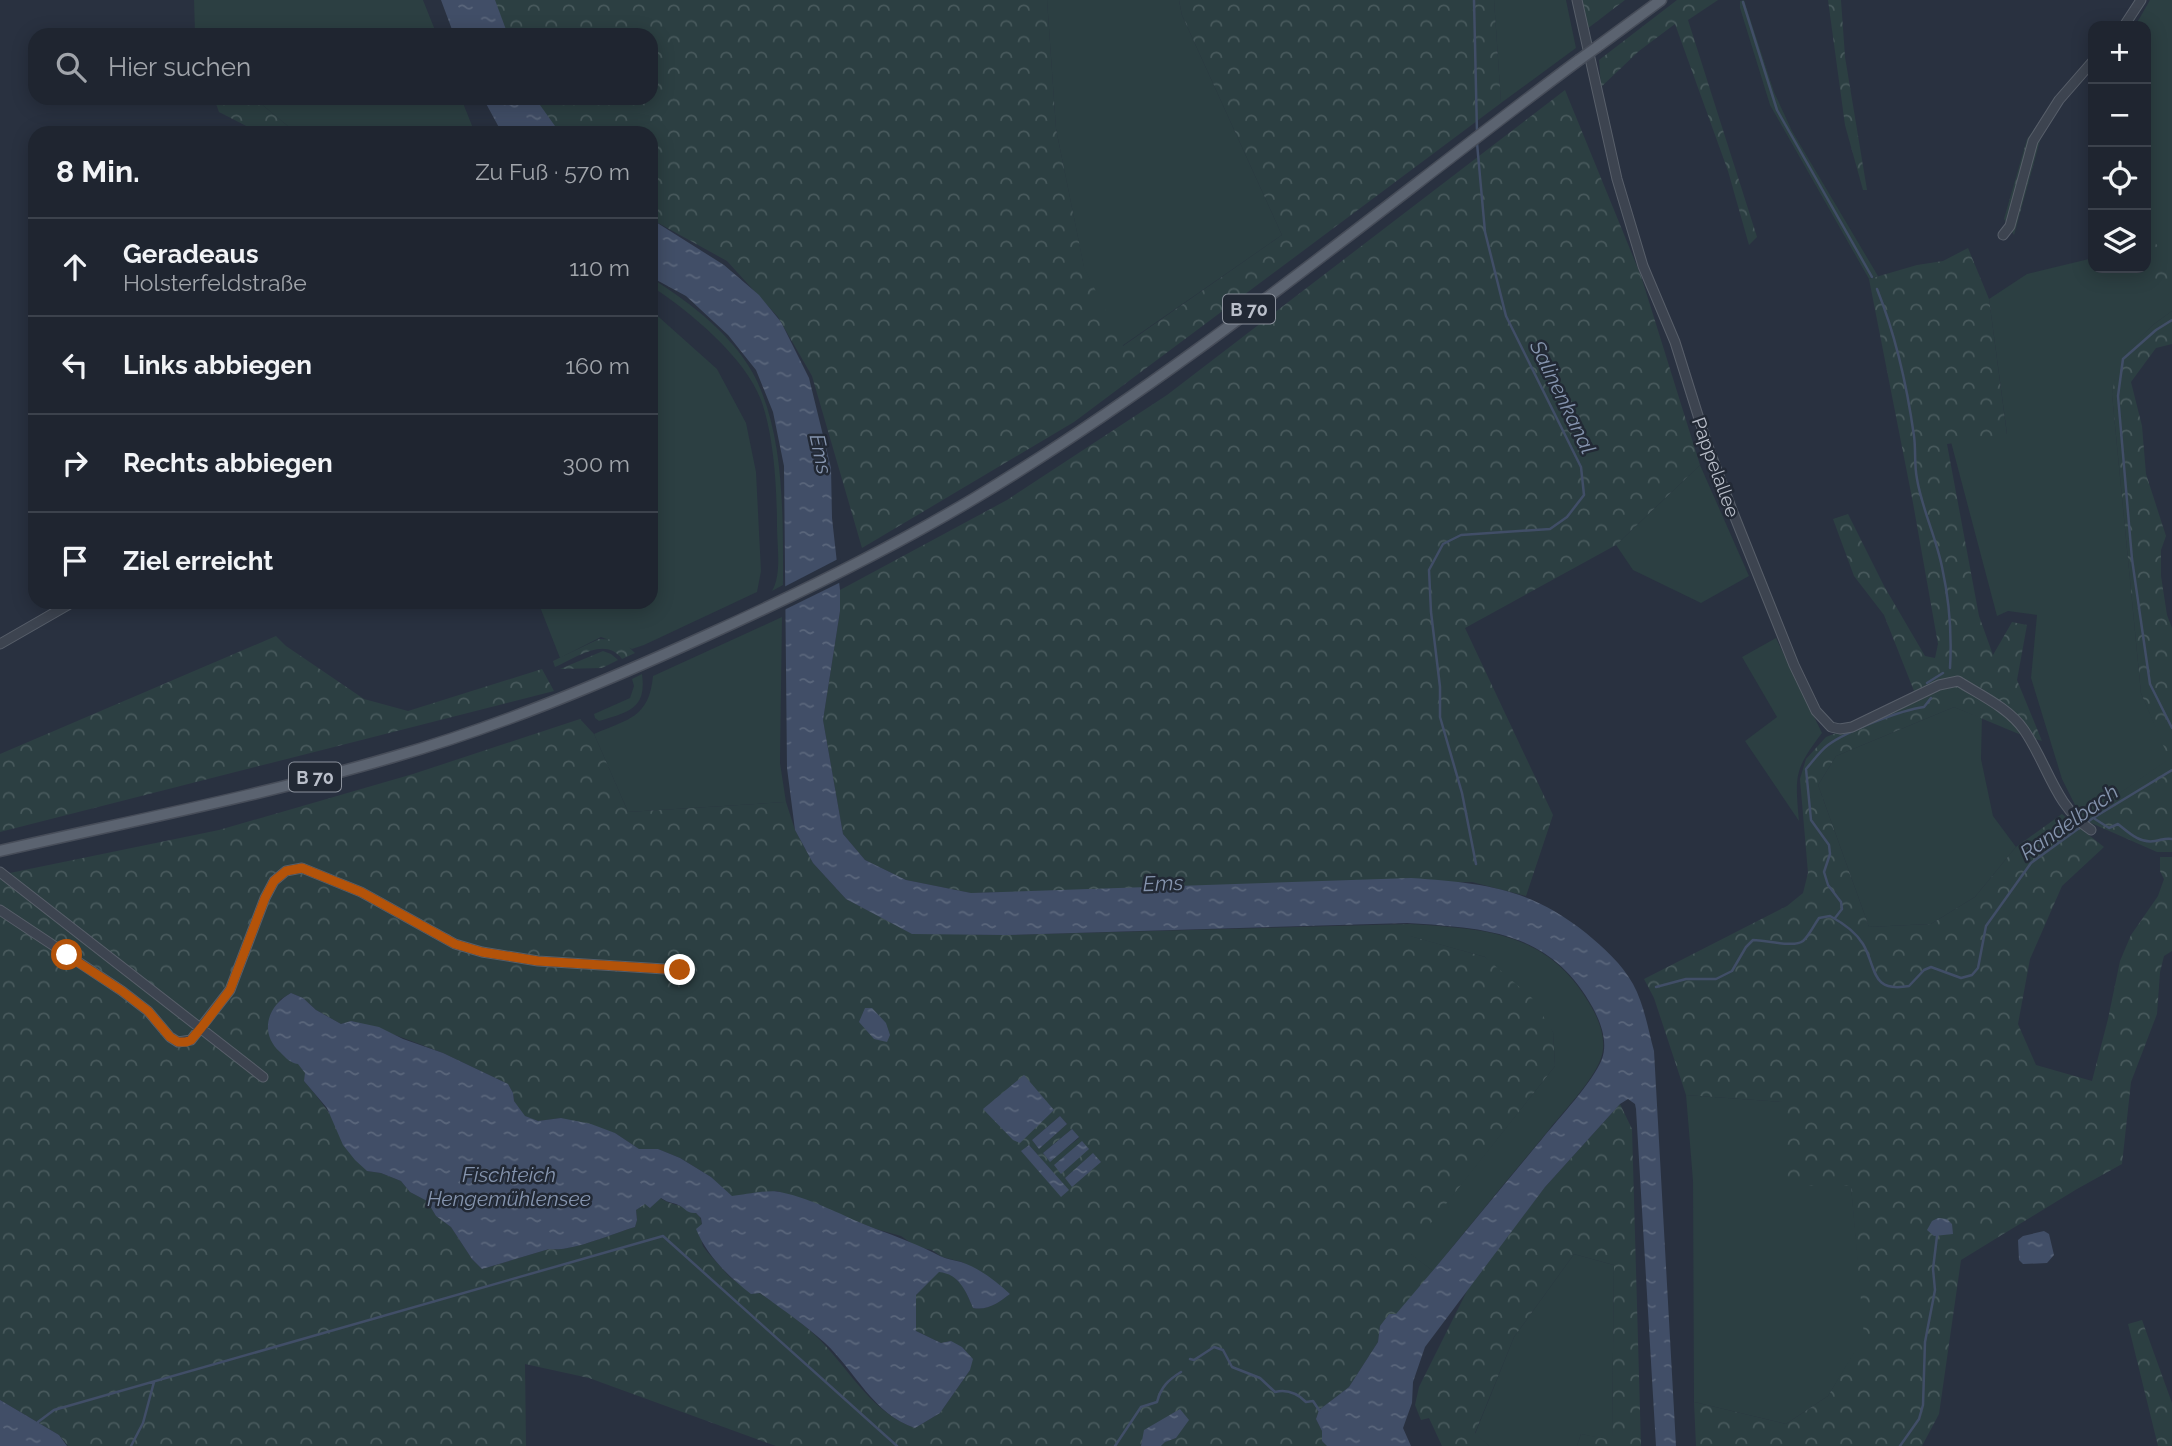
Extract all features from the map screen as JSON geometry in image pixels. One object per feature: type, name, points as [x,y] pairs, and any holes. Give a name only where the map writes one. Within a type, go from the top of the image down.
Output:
[{"type":"main road","name":"B 70","points":[[0,851],[245,795],[394,757],[492,724],[621,674],[782,601],[974,498],[1110,410],[1207,341],[1661,0]]},
{"type":"street","name":"Pappelallee","points":[[1577,0],[1617,179],[1643,266],[1675,342],[1706,441],[1736,522],[1816,711],[1830,727],[1852,727],[1938,685],[1958,681],[2012,716],[2025,731],[2064,805],[2079,822],[2091,830]]},
{"type":"street","points":[[2127,21],[2141,0]]},
{"type":"street","points":[[2003,235],[2010,226],[2033,141],[2059,100],[2088,67]]},
{"type":"street","points":[[0,644],[62,609]]},
{"type":"street","points":[[0,909],[122,991],[148,1011],[170,1037],[178,1042],[191,1040],[230,990],[274,881],[286,871],[302,868],[361,892],[455,944],[473,950],[538,961],[680,970]]},
{"type":"street","points":[[0,872],[263,1077]]},
{"type":"green space","points":[[194,0],[423,0],[434,28],[195,28]]},
{"type":"green space","points":[[482,0],[1047,0],[1056,129],[1084,267],[1123,346],[1282,235],[1182,15],[1179,0],[1494,0],[1501,103],[1074,422],[862,548],[812,376],[778,317],[727,261],[658,223],[658,126],[552,126],[539,105],[658,105],[658,28],[497,28]]},
{"type":"green space","points":[[1047,0],[1179,0],[1182,15],[1282,235],[1122,346],[1084,268],[1056,129]]},
{"type":"green space","points":[[1494,0],[1566,0],[1576,48],[1501,103]]},
{"type":"green space","points":[[1581,0],[1625,0],[1587,29]]},
{"type":"green space","points":[[1677,0],[1718,0],[1688,20],[1757,237],[1749,245],[1728,171],[1675,24],[1639,51],[1601,87],[1599,60]]},
{"type":"green space","points":[[1744,0],[1774,92],[1792,131],[1878,276],[1869,279],[1770,105],[1740,8],[1740,1]]},
{"type":"green space","points":[[1828,0],[1841,0],[1845,57],[1867,190],[1863,190],[1845,125]]},
{"type":"green space","points":[[2150,0],[2172,0],[2172,311],[2153,325],[2119,359],[2112,394],[2141,693],[2170,759],[2082,819],[2062,779],[2031,678],[2037,615],[2008,611],[1997,616],[1951,442],[2007,434],[1989,299],[2027,274],[2088,259],[2088,273],[2151,273],[2151,21],[2138,21]]},
{"type":"green space","points":[[1565,90],[1641,276],[1700,465],[1616,545],[1465,628],[1553,815],[1526,896],[1472,882],[971,893],[906,880],[865,860],[843,834],[823,720],[840,611],[840,590],[1007,500],[1167,395]]},
{"type":"green space","points":[[216,105],[262,105],[288,126],[246,126],[219,112]]},
{"type":"green space","points":[[262,105],[464,105],[472,126],[288,126]]},
{"type":"green space","points":[[2035,128],[2041,137],[2014,235],[2004,219],[2027,139]]},
{"type":"green space","points":[[2151,238],[2172,261],[2172,309],[2144,273],[2151,273]]},
{"type":"green space","points":[[1968,248],[1989,299],[2007,435],[1947,444],[1979,616],[1993,655],[2012,622],[2027,625],[2017,680],[2042,741],[1954,707],[1836,756],[1818,785],[1869,927],[1931,924],[1975,897],[2016,847],[2062,814],[2104,847],[2062,886],[2030,959],[2018,1024],[2036,1065],[2092,1081],[2120,961],[2131,935],[2158,896],[2164,879],[2160,871],[2160,857],[2172,857],[2172,951],[2164,956],[2157,1014],[2131,1082],[2122,1164],[1961,1260],[1939,1414],[1922,1446],[1696,1446],[1694,1402],[1786,1424],[1828,1396],[1864,1336],[1851,1186],[1788,1186],[1783,1102],[1686,1095],[1654,998],[1644,979],[1787,906],[1803,893],[1808,873],[1800,779],[1806,759],[1826,737],[1924,698],[1914,691],[1884,615],[1854,576],[1833,519],[1848,514],[1884,586],[1925,656],[1935,658],[1938,644],[1869,279],[1917,265],[1943,261]]},
{"type":"green space","points":[[658,283],[697,310],[725,336],[748,365],[766,404],[778,455],[782,508],[783,585],[772,591],[778,568],[776,496],[772,446],[761,400],[753,384],[729,352],[682,308],[658,291]]},
{"type":"green space","points":[[2172,311],[2172,344],[2156,348],[2131,382],[2142,426],[2146,474],[2166,536],[2161,550],[2161,576],[2167,615],[2172,628],[2172,852],[2157,852],[2082,819],[2169,759],[2141,693],[2112,394],[2118,359],[2153,325]]},
{"type":"green space","points":[[658,316],[717,369],[746,423],[756,472],[761,571],[757,592],[644,645],[632,649],[601,637],[560,658],[541,609],[658,609]]},
{"type":"green space","points":[[1700,465],[1749,576],[1701,603],[1633,570],[1616,545]]},
{"type":"green space","points":[[782,617],[780,763],[786,802],[628,812],[594,734],[627,720],[642,709],[651,690],[653,676]]},
{"type":"green space","points":[[276,636],[286,646],[364,699],[408,711],[542,669],[554,691],[0,832],[0,754]]},
{"type":"green space","points":[[1776,638],[1822,733],[1806,756],[1798,774],[1799,821],[1745,741],[1777,717],[1742,657]]},
{"type":"green space","points":[[599,639],[621,640],[635,653],[622,659],[615,652],[599,649],[581,654],[555,667],[553,661]]},
{"type":"green space","points":[[603,651],[618,660],[602,668],[560,669]]},
{"type":"green space","points":[[642,674],[641,695],[633,708],[599,721],[595,718],[594,714],[630,698],[634,686],[632,679]]},
{"type":"green space","points":[[1954,707],[1982,718],[1981,759],[1993,816],[2016,847],[1975,897],[1931,924],[1869,927],[1818,785],[1836,756]]},
{"type":"green space","points":[[580,719],[594,734],[628,812],[786,802],[795,830],[813,863],[846,899],[911,933],[1006,935],[1410,924],[1410,936],[1485,957],[1532,998],[1553,1032],[1555,1066],[1408,1252],[1433,1271],[1396,1315],[1380,1326],[1378,1342],[1349,1387],[1319,1410],[1316,1419],[1322,1431],[1322,1441],[1327,1446],[1161,1446],[1176,1438],[1145,1430],[1141,1446],[776,1446],[589,1378],[525,1364],[526,1446],[68,1446],[59,1435],[0,1400],[0,875],[219,830],[413,774]],"holes":[[[291,993],[341,1024],[351,1021],[398,1036],[443,1053],[508,1084],[514,1101],[524,1116],[538,1121],[561,1118],[615,1133],[639,1149],[658,1149],[680,1158],[711,1177],[732,1197],[777,1191],[901,1236],[917,1247],[962,1262],[1010,1294],[988,1307],[973,1308],[957,1280],[939,1271],[916,1295],[916,1331],[941,1343],[951,1341],[970,1370],[940,1413],[915,1428],[883,1410],[807,1328],[772,1301],[730,1277],[703,1246],[702,1222],[698,1215],[660,1198],[650,1208],[645,1203],[636,1210],[635,1227],[580,1245],[549,1249],[482,1269],[472,1259],[451,1227],[436,1216],[427,1201],[410,1192],[401,1181],[367,1171],[304,1081],[306,1073],[270,1015],[281,999]],[[1060,1116],[1067,1124],[1039,1149],[1032,1140]],[[1072,1129],[1079,1138],[1050,1161],[1043,1153]],[[1029,1145],[1068,1190],[1062,1196],[1022,1152]],[[1093,1154],[1100,1162],[1072,1186],[1065,1178]]]},
{"type":"green space","points":[[1410,924],[1490,933],[1514,939],[1536,949],[1557,964],[1575,983],[1595,1014],[1603,1039],[1601,1058],[1585,1086],[1433,1271],[1407,1252],[1555,1066],[1553,1032],[1485,957],[1409,936]]},
{"type":"green space","points":[[1686,1095],[1784,1102],[1851,1185],[1865,1336],[1828,1396],[1786,1424],[1694,1402],[1693,1181]]},
{"type":"green space","points":[[1620,1104],[1632,1129],[1641,1446],[1577,1446],[1581,1434],[1612,1440],[1614,1265],[1574,1254],[1514,1337],[1475,1433],[1489,1446],[1442,1446],[1429,1418],[1421,1420],[1415,1405],[1419,1387],[1471,1283],[1545,1187]]},
{"type":"green space","points":[[1574,1254],[1614,1265],[1612,1441],[1581,1434],[1577,1446],[1489,1446],[1475,1434],[1514,1337]]},
{"type":"green space","points":[[2142,1320],[2172,1403],[2172,1446],[2158,1446],[2128,1324]]},
{"type":"water","points":[[441,0],[495,0],[505,28],[451,28]]},
{"type":"water","points":[[487,105],[540,105],[555,126],[498,126]]},
{"type":"water","name":"Ems","points":[[658,223],[724,265],[759,295],[781,322],[809,378],[831,468],[832,518],[840,590],[840,611],[823,720],[843,834],[865,860],[906,880],[971,893],[1411,878],[1482,885],[1524,897],[1565,918],[1586,933],[1618,963],[1637,992],[1654,1051],[1676,1446],[1656,1446],[1636,1109],[1635,1104],[1628,1099],[1620,1104],[1545,1187],[1425,1347],[1413,1382],[1412,1403],[1403,1428],[1411,1446],[1327,1446],[1322,1441],[1322,1431],[1316,1419],[1319,1410],[1349,1387],[1378,1342],[1380,1326],[1389,1314],[1396,1314],[1575,1100],[1602,1059],[1603,1033],[1593,1008],[1576,982],[1557,963],[1537,949],[1489,932],[1407,923],[1006,935],[912,934],[846,899],[813,863],[795,830],[787,768],[784,466],[773,412],[756,370],[728,335],[686,296],[658,281]]},
{"type":"water","name":"Fischteich Hengemühlensee","points":[[291,993],[341,1024],[351,1021],[379,1027],[508,1084],[514,1101],[525,1116],[538,1121],[561,1118],[591,1124],[615,1133],[639,1149],[658,1149],[680,1158],[711,1177],[732,1196],[775,1191],[805,1199],[942,1257],[968,1265],[987,1275],[1010,1294],[988,1307],[973,1308],[957,1280],[939,1272],[916,1295],[916,1331],[941,1343],[951,1341],[962,1347],[973,1359],[970,1370],[940,1413],[915,1428],[900,1422],[876,1403],[836,1354],[810,1330],[760,1293],[751,1294],[727,1273],[712,1257],[701,1239],[696,1229],[702,1224],[701,1218],[696,1213],[661,1198],[650,1208],[645,1204],[636,1210],[635,1227],[580,1245],[549,1249],[482,1269],[472,1259],[451,1227],[436,1216],[427,1201],[410,1192],[401,1181],[367,1171],[355,1160],[343,1145],[327,1108],[304,1081],[305,1073],[298,1064],[288,1060],[273,1045],[268,1028],[271,1012]]},
{"type":"water","points":[[865,1008],[872,1008],[886,1023],[890,1035],[887,1042],[874,1039],[859,1022]]},
{"type":"water","points":[[1024,1075],[1054,1110],[1020,1143],[1013,1140],[983,1109]]},
{"type":"water","points":[[1060,1116],[1067,1124],[1039,1149],[1032,1140]]},
{"type":"water","points":[[1072,1129],[1079,1137],[1050,1162],[1043,1153]]},
{"type":"water","points":[[1082,1141],[1089,1149],[1061,1174],[1054,1165]]},
{"type":"water","points":[[1029,1145],[1069,1190],[1061,1197],[1021,1151]]},
{"type":"water","points":[[1093,1153],[1101,1162],[1072,1187],[1065,1178]]},
{"type":"water","points":[[1938,1218],[1947,1219],[1952,1224],[1953,1234],[1934,1236],[1927,1230],[1932,1221]]},
{"type":"water","points":[[2044,1231],[2049,1234],[2054,1255],[2047,1263],[2023,1264],[2019,1260],[2018,1240],[2023,1236]]},
{"type":"water","points":[[0,1400],[59,1435],[67,1446],[0,1446]]},
{"type":"water","points":[[1180,1409],[1189,1420],[1176,1438],[1161,1446],[1141,1446],[1144,1430]]},
{"type":"pier","points":[[840,558],[843,581],[782,611],[782,588]]},
{"type":"waterway","name":"Salinenkanal","points":[[1474,0],[1477,133]]},
{"type":"waterway","points":[[1743,2],[1777,110],[1872,277]]},
{"type":"waterway","name":"Salinenkanal","points":[[1476,864],[1462,793],[1440,717],[1440,687],[1429,570],[1443,544],[1461,535],[1550,529],[1567,517],[1584,495],[1581,467],[1506,316],[1485,232],[1477,143]]},
{"type":"waterway","points":[[1877,289],[1900,361],[1914,436],[1919,490],[1944,579],[1950,630],[1950,668]]},
{"type":"waterway","name":"Randelbach","points":[[2172,320],[2156,330],[2123,359],[2118,396],[2132,559],[2150,684],[2172,728]]},
{"type":"waterway","points":[[1927,683],[1943,673]]},
{"type":"waterway","points":[[1835,918],[1842,909],[1841,902],[1828,885],[1824,872],[1830,854],[1829,845],[1811,820],[1806,769],[1822,750],[1837,739],[1889,717],[1924,707],[1931,698]]},
{"type":"waterway","name":"Randelbach","points":[[1656,987],[1686,979],[1716,979],[1732,971],[1753,940],[1799,943],[1819,918],[1830,916],[1860,939],[1877,977],[1887,986],[1909,986],[1924,970],[1931,967],[1961,978],[1972,975],[1978,968],[1986,926],[2031,863],[2093,818],[2172,770]]},
{"type":"waterway","points":[[2095,819],[2109,828],[2118,824],[2144,841],[2172,839]]},
{"type":"waterway","points":[[38,1422],[54,1410],[663,1236],[897,1446]]},
{"type":"waterway","points":[[1900,1446],[1919,1419],[1923,1405],[1925,1342],[1935,1290],[1933,1269],[1937,1236]]},
{"type":"waterway","points":[[1190,1359],[1194,1360],[1214,1347],[1223,1350],[1232,1367],[1260,1378],[1275,1392],[1288,1391],[1306,1402],[1313,1401],[1319,1410]]},
{"type":"waterway","points":[[1115,1446],[1141,1407],[1157,1402],[1166,1384],[1181,1372]]},
{"type":"waterway","points":[[131,1446],[143,1423],[154,1382]]},
{"type":"route","points":[[67,955],[148,1011],[170,1037],[178,1042],[186,1042],[191,1040],[230,990],[274,881],[286,871],[302,868],[361,892],[455,944],[482,952],[538,961],[680,970]]}]
